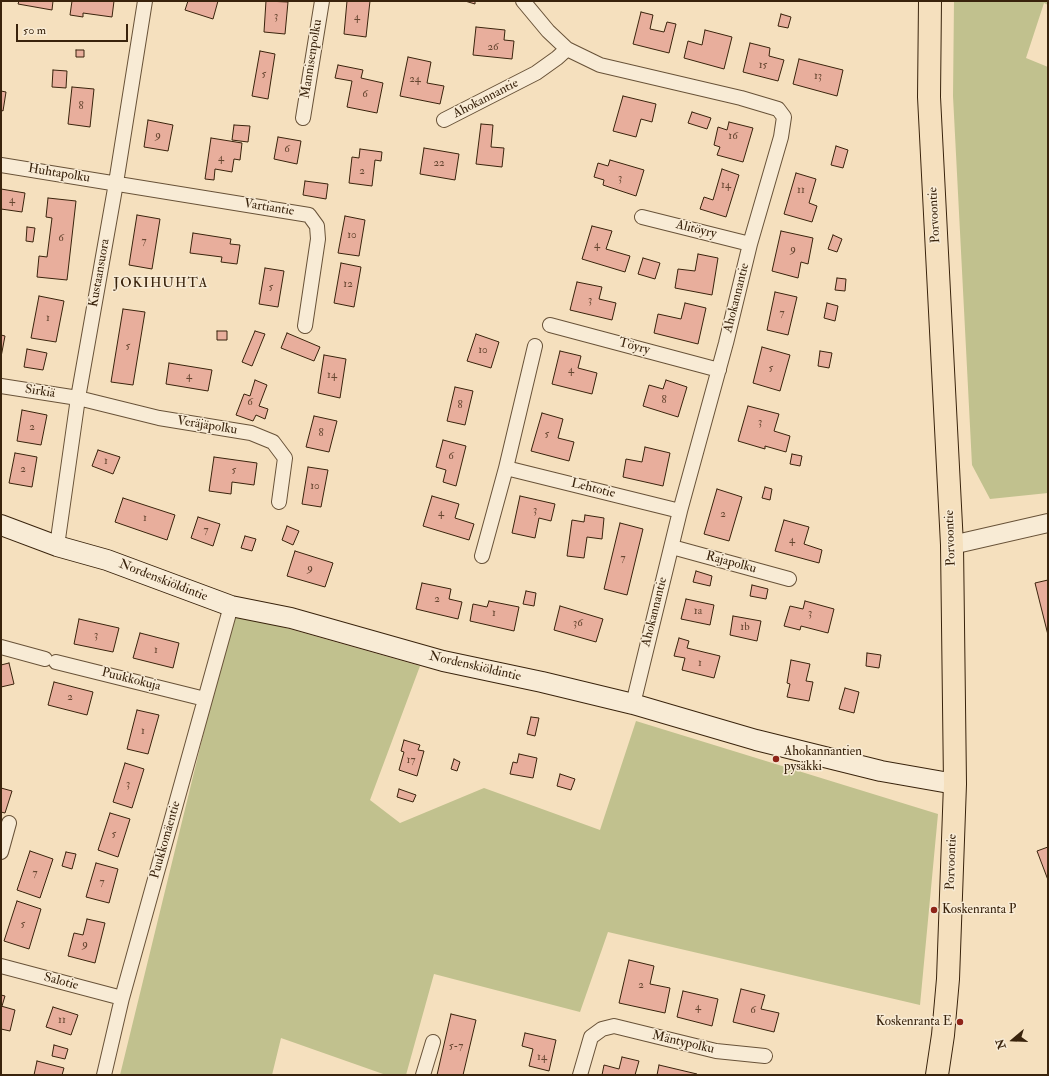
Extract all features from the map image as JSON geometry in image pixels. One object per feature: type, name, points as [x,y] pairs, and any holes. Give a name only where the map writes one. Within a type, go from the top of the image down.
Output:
[{"type":"main road","name":"Porvoontie","points":[[930,1],[929,97],[952,545],[955,784],[948,979],[943,1035],[937,1075]]},
{"type":"main road","name":"Nordenskiöldintie","points":[[1,524],[57,546],[107,560],[231,606],[292,618],[443,661],[542,682],[633,704],[756,740],[881,771],[955,784]]},
{"type":"street","name":"Kustaansuora","points":[[57,546],[78,398],[116,183],[145,1]]},
{"type":"street","name":"Mannisenpolku","points":[[302,118],[322,1]]},
{"type":"street","name":"Ahokannantie","points":[[523,1],[548,31],[566,48],[600,65],[741,98],[778,109],[784,117],[781,137],[750,244],[719,370],[680,511],[633,704]]},
{"type":"street","name":"Ahokannantie","points":[[444,120],[536,74],[557,58],[566,48]]},
{"type":"street","name":"Huhtapolku","points":[[1,165],[116,183]]},
{"type":"street","name":"Vartiantie","points":[[116,183],[309,215],[316,226],[318,239],[305,326]]},
{"type":"street","name":"Alitöyry","points":[[642,217],[750,244]]},
{"type":"street","name":"Töyry","points":[[550,325],[719,370]]},
{"type":"street","points":[[482,556],[506,468],[535,346]]},
{"type":"street","name":"Sirkiä","points":[[1,386],[78,398]]},
{"type":"street","name":"Veräjäpolku","points":[[78,398],[159,418],[251,433],[273,442],[285,458],[279,502]]},
{"type":"street","name":"Lehtotie","points":[[506,468],[680,511]]},
{"type":"street","points":[[952,545],[1048,523]]},
{"type":"street","name":"Rajapolku","points":[[672,547],[789,578]]},
{"type":"street","name":"Puukkomäentie","points":[[104,1075],[122,998],[231,606]]},
{"type":"street","name":"Puukkokuja","points":[[1,647],[205,699]]},
{"type":"street","points":[[1,852],[9,823]]},
{"type":"street","name":"Salotie","points":[[1,966],[122,998]]},
{"type":"street","name":"Mäntypolku","points":[[580,1075],[591,1037],[602,1029],[614,1026],[716,1051],[765,1056]]},
{"type":"street","points":[[423,1075],[433,1042]]},
{"type":"green space","points":[[954,1],[1048,1],[1048,5],[1044,3],[1026,58],[1048,67],[1048,493],[990,499],[972,465],[953,96]]},
{"type":"green space","points":[[233,613],[420,666],[370,800],[400,823],[484,788],[600,830],[636,721],[938,814],[920,1005],[608,932],[580,1012],[434,974],[406,1075],[386,1075],[281,1038],[272,1075],[120,1075]]},
{"type":"building","points":[[19,1],[53,1],[52,10],[18,4]]},
{"type":"building","points":[[72,1],[114,1],[112,17],[83,13],[83,17],[70,15]]},
{"type":"building","points":[[188,1],[218,1],[213,19],[185,10]]},
{"type":"building","points":[[266,1],[288,2],[285,34],[264,32]]},
{"type":"building","points":[[347,1],[370,1],[366,37],[344,34]]},
{"type":"building","points":[[465,1],[475,1],[475,4]]},
{"type":"building","points":[[641,12],[653,15],[650,29],[664,32],[667,22],[676,24],[669,53],[633,44]]},
{"type":"building","points":[[781,14],[791,17],[788,28],[778,26]]},
{"type":"building","points":[[476,27],[505,30],[504,40],[514,41],[512,59],[473,55]]},
{"type":"building","points":[[705,30],[732,37],[724,69],[684,58],[688,41],[702,45]]},
{"type":"building","points":[[750,43],[770,48],[769,56],[784,60],[778,81],[743,72]]},
{"type":"building","points":[[76,50],[84,50],[84,57],[76,57]]},
{"type":"building","points":[[260,51],[275,54],[268,99],[252,96]]},
{"type":"building","points":[[408,57],[431,62],[427,83],[444,86],[440,104],[400,96]]},
{"type":"building","points":[[799,59],[843,70],[837,96],[793,84]]},
{"type":"building","points":[[338,65],[363,70],[361,78],[383,83],[377,113],[347,107],[352,81],[335,78]]},
{"type":"building","points":[[53,70],[67,71],[66,88],[52,87]]},
{"type":"building","points":[[72,87],[94,89],[90,127],[68,124]]},
{"type":"building","points":[[1,91],[6,92],[3,111],[1,110]]},
{"type":"building","points":[[623,96],[656,104],[652,122],[641,119],[636,137],[613,131]]},
{"type":"building","points":[[692,112],[711,118],[707,129],[688,123]]},
{"type":"building","points":[[148,120],[173,125],[168,151],[144,147]]},
{"type":"building","points":[[729,122],[753,128],[743,162],[717,155],[720,147],[714,145],[718,127],[727,130]]},
{"type":"building","points":[[481,124],[493,125],[491,147],[504,148],[502,167],[476,164]]},
{"type":"building","points":[[234,125],[250,126],[248,142],[232,140]]},
{"type":"building","points":[[278,137],[301,141],[297,164],[274,159]]},
{"type":"building","points":[[211,138],[242,143],[240,160],[234,159],[232,172],[215,169],[214,180],[205,179]]},
{"type":"building","points":[[836,146],[848,150],[843,168],[831,165]]},
{"type":"building","points":[[424,148],[459,154],[455,180],[420,174]]},
{"type":"building","points":[[360,149],[382,152],[381,161],[375,160],[372,186],[349,183],[352,157],[359,158]]},
{"type":"building","points":[[610,160],[644,170],[636,196],[603,185],[604,180],[594,177],[598,163],[608,166]]},
{"type":"building","points":[[722,169],[739,175],[726,217],[700,209],[704,197],[713,200]]},
{"type":"building","points":[[796,173],[816,179],[809,203],[817,206],[812,222],[784,214]]},
{"type":"building","points":[[305,181],[328,184],[326,199],[303,195]]},
{"type":"building","points":[[1,189],[25,193],[22,212],[1,209]]},
{"type":"building","points":[[48,198],[76,201],[67,280],[37,277],[39,256],[47,257],[52,218],[46,217]]},
{"type":"building","points":[[137,215],[160,219],[152,269],[129,265]]},
{"type":"building","points":[[345,216],[365,220],[359,256],[338,253]]},
{"type":"building","points":[[592,226],[612,231],[606,249],[630,256],[625,272],[582,259]]},
{"type":"building","points":[[27,227],[35,228],[33,242],[26,241]]},
{"type":"building","points":[[781,231],[813,238],[808,264],[801,262],[798,278],[772,271]]},
{"type":"building","points":[[193,233],[231,239],[230,244],[240,245],[237,264],[221,262],[222,257],[190,253]]},
{"type":"building","points":[[833,235],[842,239],[837,252],[828,249]]},
{"type":"building","points":[[698,254],[718,258],[712,295],[675,288],[678,269],[695,271]]},
{"type":"building","points":[[643,258],[660,263],[655,279],[638,274]]},
{"type":"building","points":[[341,263],[361,267],[354,307],[334,303]]},
{"type":"building","points":[[265,268],[284,271],[278,307],[259,304]]},
{"type":"building","points":[[837,278],[846,279],[845,291],[835,290]]},
{"type":"building","points":[[577,282],[602,287],[599,299],[616,303],[612,320],[570,310]]},
{"type":"building","points":[[775,292],[797,297],[788,335],[767,330]]},
{"type":"building","points":[[39,296],[64,301],[56,342],[31,338]]},
{"type":"building","points":[[685,303],[706,308],[698,344],[654,333],[658,314],[681,319]]},
{"type":"building","points":[[827,303],[838,306],[835,321],[824,318]]},
{"type":"building","points":[[123,309],[145,312],[133,385],[111,382]]},
{"type":"building","points":[[217,331],[227,331],[227,340],[217,340]]},
{"type":"building","points":[[255,331],[265,334],[252,366],[242,362]]},
{"type":"building","points":[[287,333],[320,347],[314,361],[281,348]]},
{"type":"building","points":[[476,334],[499,342],[491,368],[467,361]]},
{"type":"building","points":[[1,335],[5,336],[1,357]]},
{"type":"building","points":[[762,347],[790,355],[780,391],[753,383]]},
{"type":"building","points":[[27,349],[47,353],[43,370],[24,367]]},
{"type":"building","points":[[560,351],[581,356],[578,368],[597,373],[592,394],[552,384]]},
{"type":"building","points":[[820,351],[832,353],[829,368],[818,366]]},
{"type":"building","points":[[324,355],[346,359],[340,398],[318,393]]},
{"type":"building","points":[[169,363],[212,370],[208,391],[166,384]]},
{"type":"building","points":[[255,380],[267,385],[259,406],[268,409],[265,419],[256,415],[253,421],[236,415],[244,394],[250,396]]},
{"type":"building","points":[[666,380],[687,387],[678,417],[643,406],[649,385],[663,389]]},
{"type":"building","points":[[455,387],[473,391],[465,425],[447,421]]},
{"type":"building","points":[[748,406],[779,414],[774,431],[790,436],[786,452],[765,446],[765,449],[738,441]]},
{"type":"building","points":[[22,410],[47,415],[41,445],[17,441]]},
{"type":"building","points":[[542,413],[563,419],[558,438],[574,442],[569,461],[531,451]]},
{"type":"building","points":[[314,416],[337,421],[329,452],[306,447]]},
{"type":"building","points":[[443,440],[466,446],[456,486],[443,482],[446,470],[436,467]]},
{"type":"building","points":[[645,447],[670,453],[663,486],[623,477],[626,459],[642,462]]},
{"type":"building","points":[[98,450],[120,457],[113,474],[92,466]]},
{"type":"building","points":[[15,453],[37,457],[32,487],[9,483]]},
{"type":"building","points":[[792,454],[802,456],[800,466],[790,464]]},
{"type":"building","points":[[214,457],[257,463],[254,485],[232,482],[231,494],[209,491]]},
{"type":"building","points":[[308,467],[328,470],[321,507],[302,504]]},
{"type":"building","points":[[765,487],[772,489],[770,500],[762,498]]},
{"type":"building","points":[[717,489],[742,497],[729,541],[704,534]]},
{"type":"building","points":[[432,496],[459,504],[455,518],[474,524],[469,540],[423,526]]},
{"type":"building","points":[[520,496],[555,504],[551,521],[539,518],[535,538],[512,533]]},
{"type":"building","points":[[123,498],[175,515],[167,540],[115,522]]},
{"type":"building","points":[[585,515],[604,518],[602,539],[587,537],[584,558],[567,556],[572,520],[584,522]]},
{"type":"building","points":[[198,517],[220,524],[213,546],[191,538]]},
{"type":"building","points":[[784,520],[809,527],[804,544],[822,550],[819,563],[775,551]]},
{"type":"building","points":[[620,523],[643,529],[627,595],[604,589]]},
{"type":"building","points":[[287,526],[299,531],[293,545],[282,540]]},
{"type":"building","points":[[245,536],[256,539],[252,551],[241,548]]},
{"type":"building","points":[[295,551],[333,563],[325,587],[287,576]]},
{"type":"building","points":[[696,571],[712,576],[710,586],[693,582]]},
{"type":"building","points":[[1048,580],[1048,635],[1035,583]]},
{"type":"building","points":[[422,583],[451,589],[449,599],[462,602],[458,619],[416,609]]},
{"type":"building","points":[[752,585],[768,589],[766,599],[750,596]]},
{"type":"building","points":[[526,591],[536,593],[534,606],[523,604]]},
{"type":"building","points":[[686,599],[714,605],[710,625],[681,619]]},
{"type":"building","points":[[489,601],[519,607],[514,631],[470,621],[473,604],[487,607]]},
{"type":"building","points":[[805,601],[834,609],[828,633],[801,626],[800,630],[784,626],[790,606],[803,609]]},
{"type":"building","points":[[560,606],[603,619],[596,642],[554,630]]},
{"type":"building","points":[[733,616],[761,621],[757,641],[730,635]]},
{"type":"building","points":[[79,619],[119,628],[113,652],[74,644]]},
{"type":"building","points":[[140,633],[179,643],[173,668],[133,658]]},
{"type":"building","points":[[679,638],[689,641],[687,648],[720,656],[714,678],[682,670],[685,658],[674,656]]},
{"type":"building","points":[[867,653],[881,655],[879,668],[866,666]]},
{"type":"building","points":[[791,660],[810,664],[806,681],[813,682],[809,701],[787,697],[790,684],[787,683]]},
{"type":"building","points":[[9,663],[14,684],[1,687],[1,665]]},
{"type":"building","points":[[54,682],[93,692],[87,715],[48,705]]},
{"type":"building","points":[[845,688],[859,692],[854,713],[839,709]]},
{"type":"building","points":[[137,710],[159,715],[148,754],[127,749]]},
{"type":"building","points":[[531,717],[539,718],[535,736],[527,734]]},
{"type":"building","points":[[404,740],[420,745],[418,750],[424,751],[417,776],[399,770],[404,752],[401,751]]},
{"type":"building","points":[[519,754],[537,758],[533,778],[510,774],[513,762],[517,763]]},
{"type":"building","points":[[454,759],[460,762],[457,771],[451,769]]},
{"type":"building","points":[[125,763],[144,769],[132,808],[113,802]]},
{"type":"building","points":[[560,774],[575,779],[571,790],[557,786]]},
{"type":"building","points":[[1,788],[12,791],[5,813],[1,812]]},
{"type":"building","points":[[399,789],[416,795],[413,802],[397,797]]},
{"type":"building","points":[[110,813],[130,819],[118,857],[98,850]]},
{"type":"building","points":[[1048,847],[1048,880],[1037,851]]},
{"type":"building","points":[[30,851],[53,859],[40,898],[17,890]]},
{"type":"building","points":[[66,852],[76,854],[72,869],[62,866]]},
{"type":"building","points":[[96,863],[118,869],[109,903],[86,897]]},
{"type":"building","points":[[17,901],[41,909],[29,949],[4,941]]},
{"type":"building","points":[[87,919],[105,923],[95,963],[68,956],[74,933],[83,935]]},
{"type":"building","points":[[629,960],[654,966],[650,984],[670,988],[665,1013],[619,1003]]},
{"type":"building","points":[[741,989],[765,995],[761,1009],[779,1013],[774,1032],[733,1022]]},
{"type":"building","points":[[683,991],[718,999],[712,1026],[677,1017]]},
{"type":"building","points":[[1,995],[5,996],[2,1006],[1,1006]]},
{"type":"building","points":[[1,1006],[15,1010],[10,1031],[1,1029]]},
{"type":"building","points":[[53,1007],[78,1015],[71,1035],[46,1027]]},
{"type":"building","points":[[451,1014],[476,1020],[463,1075],[437,1075]]},
{"type":"building","points":[[525,1033],[556,1040],[549,1071],[529,1066],[533,1049],[522,1046]]},
{"type":"building","points":[[54,1045],[68,1049],[65,1059],[52,1056]]},
{"type":"building","points":[[622,1057],[639,1061],[635,1075],[602,1075],[604,1065],[619,1069]]},
{"type":"building","points":[[37,1061],[64,1068],[62,1075],[34,1075]]},
{"type":"building","points":[[659,1065],[697,1074],[697,1075],[657,1075]]},
{"type":"place","name":"Ahokannantien pysäkki","points":[[776,759]]},
{"type":"place","name":"Koskenranta P","points":[[934,910]]},
{"type":"place","name":"Koskenranta E","points":[[960,1022]]},
{"type":"district","name":"JOKIHUHTA","points":[[161,284]]}]
